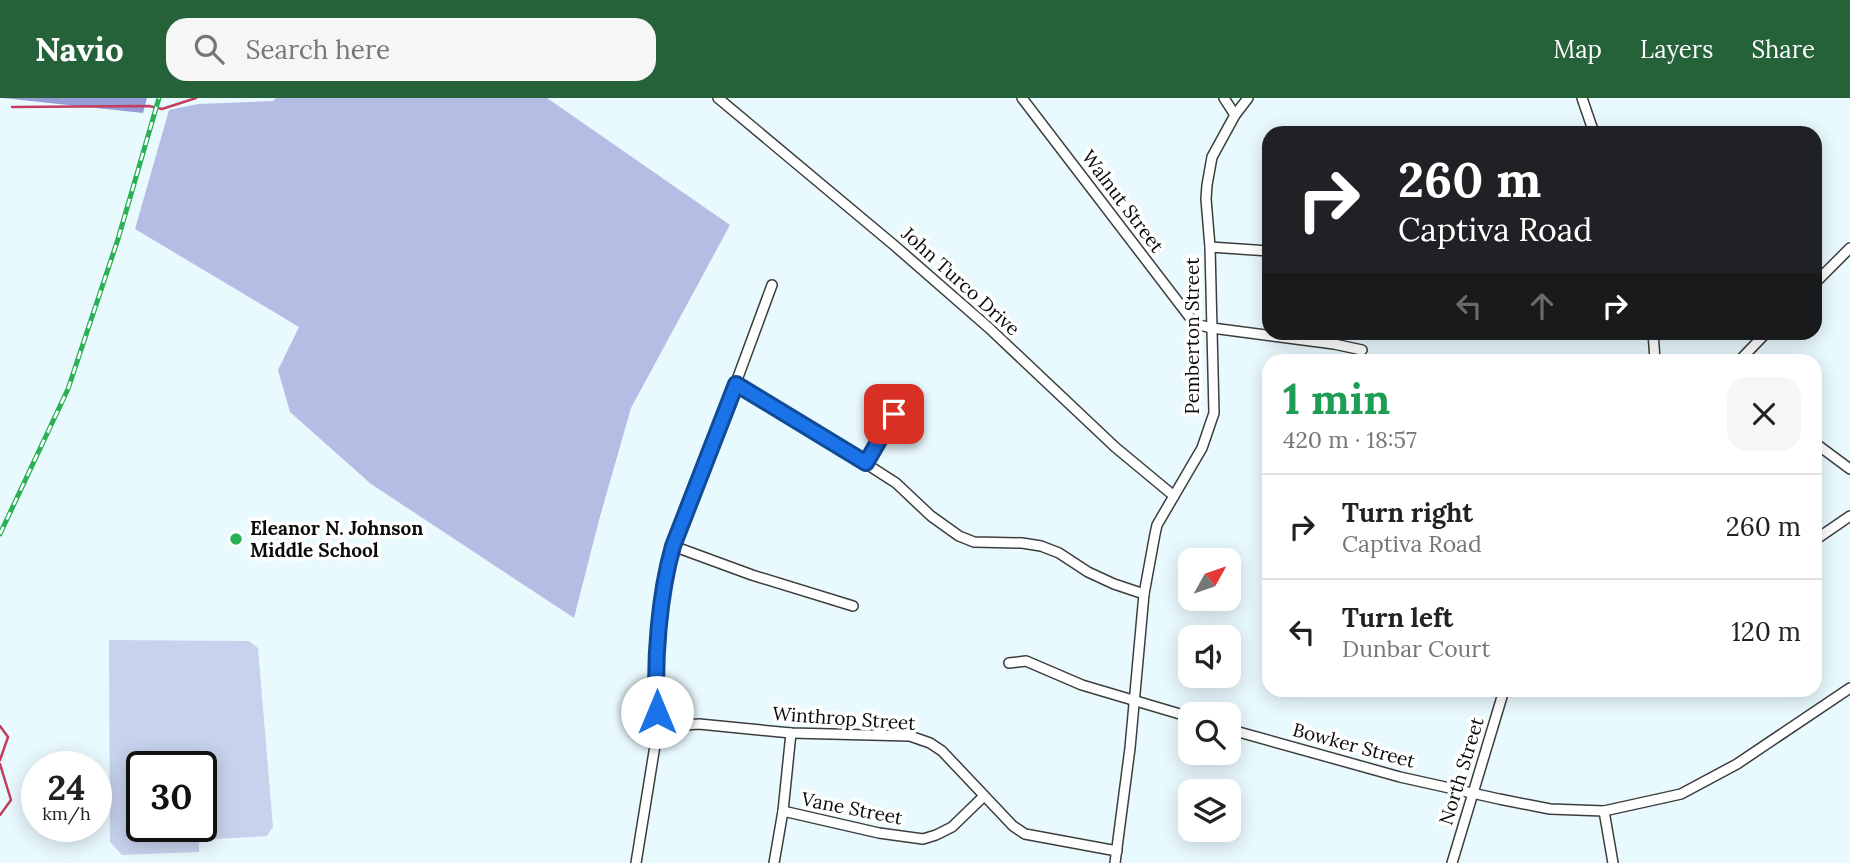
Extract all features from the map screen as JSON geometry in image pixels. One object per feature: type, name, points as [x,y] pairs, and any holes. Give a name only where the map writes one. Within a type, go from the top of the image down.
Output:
[{"type":"street","name":"John Turco Drive","points":[[718,98],[989,328],[1115,447],[1174,496]]},
{"type":"street","name":"Walnut Street","points":[[1022,98],[1192,320],[1201,326],[1262,335]]},
{"type":"street","points":[[1224,98],[1235,115]]},
{"type":"street","name":"Pemberton Street","points":[[1115,863],[1144,594],[1157,525],[1202,448],[1213,413],[1210,247],[1206,199],[1212,158],[1235,115],[1248,98]]},
{"type":"street","points":[[1582,98],[1592,126]]},
{"type":"street","points":[[1210,247],[1262,251]]},
{"type":"street","points":[[1822,276],[1850,248]]},
{"type":"street","points":[[636,863],[658,727],[656,698],[666,572],[673,546],[772,285]]},
{"type":"street","name":"Walnut Street","points":[[1304,340],[1362,350]]},
{"type":"street","points":[[1746,354],[1759,340]]},
{"type":"street","points":[[736,384],[896,483],[931,516],[959,536],[974,542],[1022,542],[1041,546],[1059,553],[1088,572],[1144,594]]},
{"type":"street","points":[[866,463],[901,405]]},
{"type":"street","points":[[1822,448],[1850,469]]},
{"type":"street","points":[[1822,535],[1850,516]]},
{"type":"street","points":[[673,546],[752,575],[853,606]]},
{"type":"street","points":[[1009,663],[1026,661],[1082,685],[1178,713]]},
{"type":"street","name":"Bowker Street","points":[[1241,733],[1400,777],[1472,793],[1550,809],[1604,811],[1681,794],[1737,764],[1850,688]]},
{"type":"street","name":"North Street","points":[[1452,863],[1502,697]]},
{"type":"street","name":"Winthrop Street","points":[[658,727],[699,724],[791,733],[910,736],[930,743],[942,751],[1013,826],[1025,834],[1117,851]]},
{"type":"street","points":[[774,863],[783,811],[791,733]]},
{"type":"street","name":"Vane Street","points":[[783,811],[879,833],[923,839],[952,827],[984,796]]},
{"type":"street","points":[[1604,811],[1613,863]]},
{"type":"shaded area","points":[[3,98],[147,98],[143,113]]},
{"type":"shaded area","points":[[276,98],[547,98],[730,225],[631,408],[574,618],[371,484],[290,412],[278,370],[299,327],[135,229],[169,110],[198,104],[273,101]]},
{"type":"shaded area","points":[[109,640],[249,641],[258,648],[273,827],[267,836],[217,839],[217,751],[126,751],[126,842],[199,842],[199,852],[122,855],[110,842],[112,751],[110,751]]},
{"type":"waterway","points":[[12,107],[149,106],[162,109],[196,98]]},
{"type":"waterway","points":[[0,726],[8,737],[0,760]]},
{"type":"waterway","points":[[0,764],[11,800],[0,815]]},
{"type":"railway","points":[[0,534],[68,389],[118,239],[159,98]]},
{"type":"place","name":"Eleanor N. Johnson Middle School","points":[[236,539]]},
{"type":"route","points":[[657,712],[660,625],[666,572],[673,546],[736,384],[866,463],[894,414]]}]
